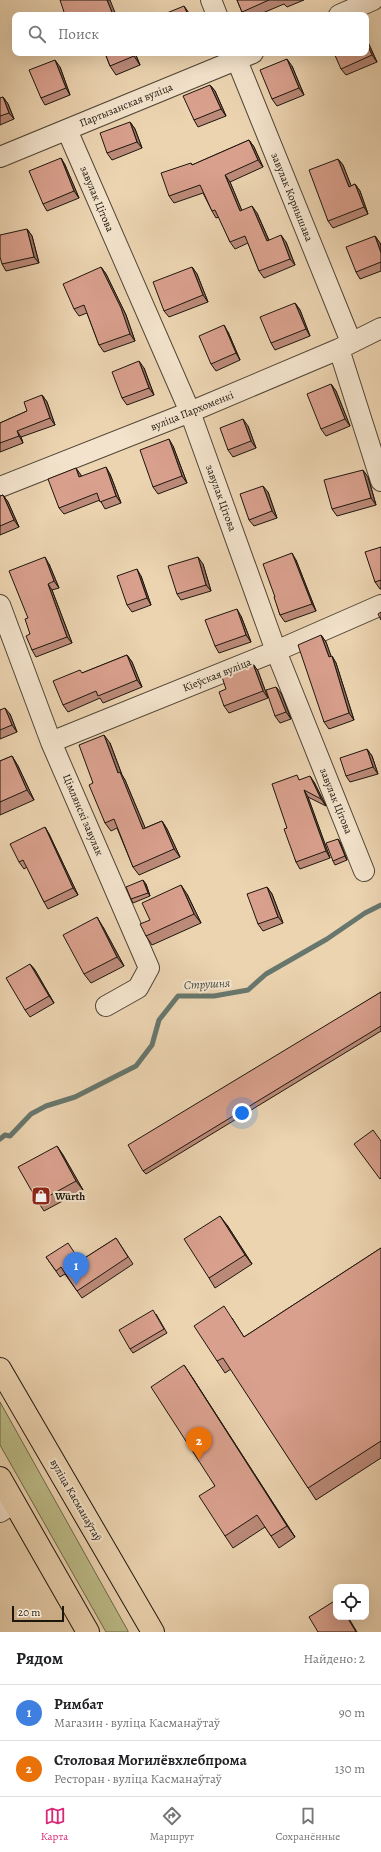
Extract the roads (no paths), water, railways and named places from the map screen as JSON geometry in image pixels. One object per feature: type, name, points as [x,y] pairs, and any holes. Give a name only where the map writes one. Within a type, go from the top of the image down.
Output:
[{"type":"main road","name":"вуліца Касманаўтаў","points":[[0,1369],[153,1632]]},
{"type":"main road","points":[[0,1478],[7,1507],[81,1630]]},
{"type":"street","points":[[211,0],[216,12]]},
{"type":"street","points":[[346,12],[373,0]]},
{"type":"street","name":"Партызанская вуліца","points":[[0,157],[67,130],[239,56]]},
{"type":"street","name":"завулак Корнышава","points":[[241,56],[345,345],[381,481]]},
{"type":"street","name":"завулак Цітова","points":[[67,130],[190,412],[276,651],[364,870]]},
{"type":"street","name":"вуліца Пархоменкі","points":[[0,487],[190,412],[381,328]]},
{"type":"street","name":"Цімлянскі завулак","points":[[0,605],[51,742],[149,968],[138,988],[106,1006]]},
{"type":"street","name":"Кіеўская вуліца","points":[[51,742],[276,651],[381,605]]},
{"type":"waterway","name":"Струшня","points":[[0,1139],[5,1135],[10,1136],[31,1114],[46,1106],[75,1097],[136,1066],[152,1045],[159,1020],[178,996],[214,996],[248,990],[266,974],[327,939],[365,913],[381,905]]},
{"type":"place","name":"Würth","points":[[41,1196]]},
{"type":"place","name":"Римбат","points":[[76,1285]]},
{"type":"place","name":"Столовая Могилёвхлебпрома","points":[[199,1460]]}]
